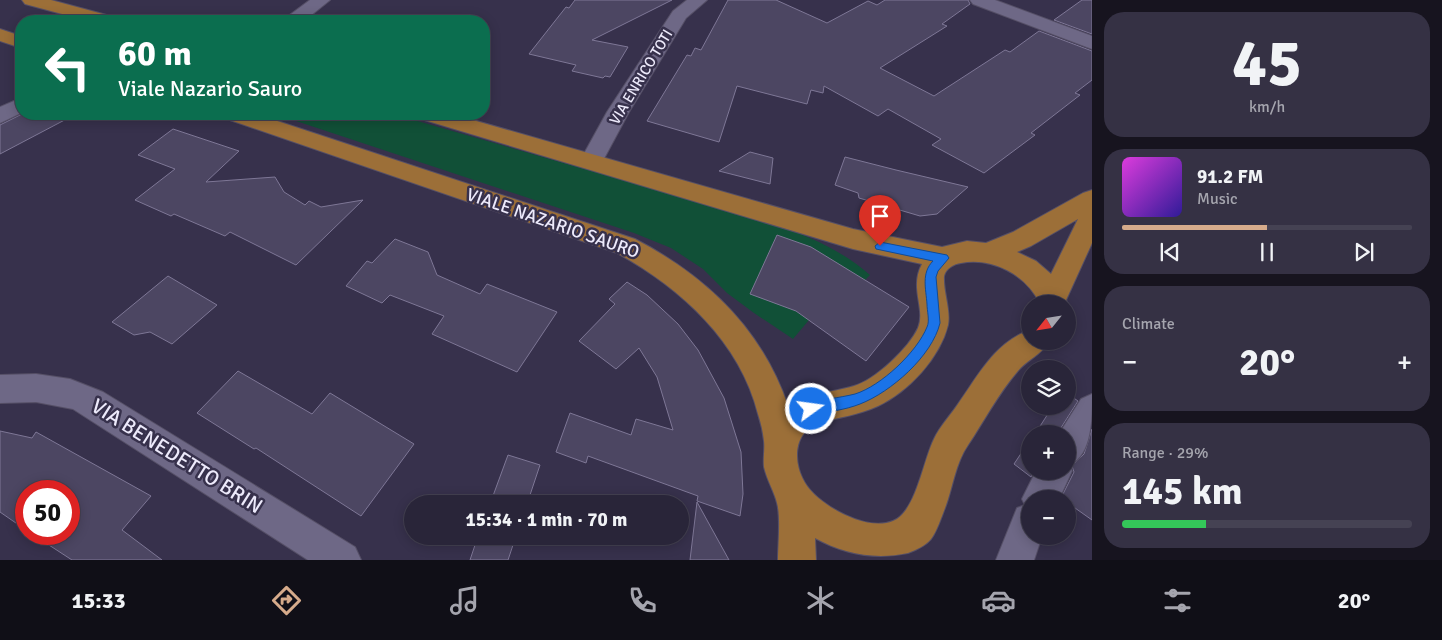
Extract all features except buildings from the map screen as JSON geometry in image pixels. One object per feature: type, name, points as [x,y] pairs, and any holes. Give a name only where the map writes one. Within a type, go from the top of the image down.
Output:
[{"type":"main road","points":[[31,0],[86,15]]},
{"type":"main road","points":[[0,35],[15,40]]},
{"type":"main road","name":"VIALE NAZARIO SAURO","points":[[252,120],[626,246],[667,269],[691,290],[740,343],[757,367],[774,408],[781,442],[784,477],[795,499]]},
{"type":"main road","points":[[450,120],[894,250],[944,258],[966,251],[987,253],[1004,258],[1026,269],[1039,280],[1049,295]]},
{"type":"main road","points":[[987,253],[1022,239],[1092,199]]},
{"type":"main road","points":[[1056,295],[1092,215]]},
{"type":"main road","points":[[781,442],[794,421],[802,415],[822,406],[848,402],[866,396],[890,380],[918,353],[933,329],[934,323],[930,277],[933,269],[944,258]]},
{"type":"main road","points":[[795,499],[823,526],[853,543],[868,546],[884,554],[900,544],[919,525],[944,454],[1006,362],[1021,348]]},
{"type":"main road","points":[[795,499],[796,560]]},
{"type":"street","points":[[301,15],[322,0]]},
{"type":"street","name":"VIA ENRICO TOTI","points":[[592,160],[618,112],[679,15],[698,0]]},
{"type":"street","points":[[979,0],[1092,43]]},
{"type":"street","points":[[0,116],[15,107]]},
{"type":"street","name":"VIA BENEDETTO BRIN","points":[[0,389],[51,388],[79,395],[342,560]]},
{"type":"street","points":[[1076,436],[1092,409]]},
{"type":"street","points":[[1015,560],[1021,544]]},
{"type":"green space","points":[[293,120],[414,120],[776,224],[813,239],[836,251],[870,275],[864,281],[796,311],[809,320],[793,339],[727,293],[703,269],[671,248],[634,233]]},
{"type":"route","points":[[811,409],[848,402],[879,389],[918,353],[933,329],[934,316],[930,277],[937,263],[944,258],[880,246]]}]
